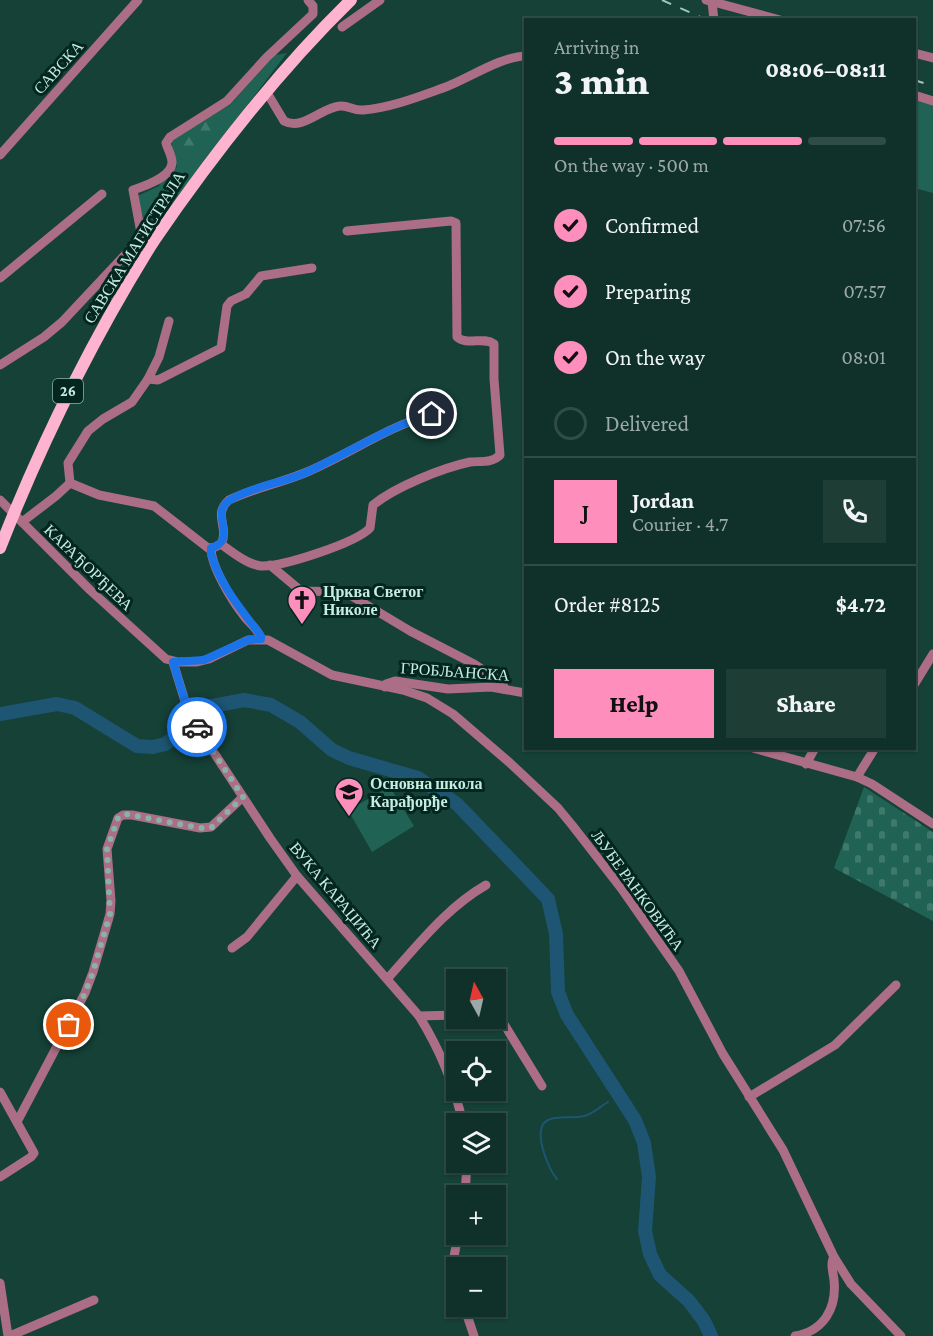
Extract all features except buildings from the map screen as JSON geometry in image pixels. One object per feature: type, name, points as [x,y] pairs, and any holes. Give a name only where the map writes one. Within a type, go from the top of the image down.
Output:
[{"type":"main road","name":"САВСКА МАГИСТРАЛА","points":[[0,548],[33,467],[70,387],[153,242],[195,181],[266,91],[315,35],[347,4],[358,0]]},
{"type":"street","name":"САВСКА","points":[[0,155],[138,0]]},
{"type":"street","points":[[0,365],[44,337],[62,322],[138,241],[141,233],[133,190],[155,181],[169,169],[172,162],[166,143],[170,137],[227,101],[267,57],[313,14],[313,6],[308,0]]},
{"type":"street","points":[[342,27],[380,0]]},
{"type":"street","points":[[713,18],[709,1],[773,18]]},
{"type":"street","points":[[916,54],[933,58]]},
{"type":"street","points":[[266,91],[284,121],[294,123],[338,106],[358,111],[395,104],[445,88],[502,62],[524,56]]},
{"type":"street","points":[[916,96],[933,101]]},
{"type":"street","points":[[0,278],[102,194]]},
{"type":"street","points":[[221,543],[251,563],[260,566],[311,555],[360,536],[370,528],[371,509],[374,503],[417,480],[463,464],[499,457],[501,453],[494,379],[494,344],[489,341],[462,341],[457,337],[456,223],[451,221],[347,231]]},
{"type":"street","points":[[148,379],[158,380],[221,348],[227,306],[232,300],[246,294],[261,276],[312,268]]},
{"type":"street","points":[[22,522],[57,496],[70,483],[69,463],[88,431],[132,402],[148,379],[159,357],[169,321]]},
{"type":"street","points":[[70,483],[99,495],[154,506],[211,548],[221,543],[224,533],[220,512],[229,500],[309,471],[393,428],[432,414]]},
{"type":"street","name":"КАРАЂОРЂЕВА","points":[[0,501],[158,654],[173,662]]},
{"type":"street","points":[[173,662],[197,662],[248,640],[261,639],[226,587],[213,561],[211,548]]},
{"type":"street","points":[[270,565],[301,591],[345,592],[410,632],[474,664],[503,683],[504,689]]},
{"type":"street","name":"ЉУБЕ РАНКОВИЋА","points":[[261,639],[276,643],[332,675],[416,694],[445,708],[510,763],[558,808],[621,888],[679,971],[723,1054],[783,1150],[834,1257],[851,1284],[901,1336]]},
{"type":"street","points":[[916,682],[933,654]]},
{"type":"street","name":"ВУКА КАРАЏИЋА","points":[[173,662],[188,711],[270,838],[297,876],[388,978],[427,1028],[454,1090],[460,1113]]},
{"type":"street","name":"ГРОБЉАНСКА","points":[[384,687],[395,681],[448,689],[484,687],[524,693]]},
{"type":"street","points":[[760,750],[857,777],[872,784],[933,824]]},
{"type":"street","points":[[806,764],[814,750]]},
{"type":"street","points":[[857,777],[873,750]]},
{"type":"street","points":[[17,1122],[85,993],[93,972],[110,914],[107,849],[118,818],[126,814],[211,828],[243,797]]},
{"type":"street","points":[[232,948],[248,937],[297,876]]},
{"type":"street","points":[[388,978],[436,923],[486,885]]},
{"type":"street","points":[[749,1097],[835,1045],[896,986]]},
{"type":"street","points":[[419,1016],[446,1015]]},
{"type":"street","points":[[506,1027],[542,1086]]},
{"type":"street","points":[[0,1092],[34,1153],[0,1177]]},
{"type":"street","points":[[795,1336],[816,1328],[830,1314],[836,1292],[832,1262],[834,1257]]},
{"type":"street","points":[[0,1283],[9,1336],[94,1300]]},
{"type":"street","points":[[468,1317],[474,1336]]},
{"type":"green space","points":[[287,53],[148,235],[137,196],[159,186],[160,181],[177,167],[172,149],[172,138],[230,105],[275,55]]},
{"type":"green space","points":[[916,100],[933,105],[933,193],[916,189]]},
{"type":"green space","points":[[214,116],[219,125],[202,150],[189,158],[180,149],[172,149],[172,138]]},
{"type":"green space","points":[[390,787],[414,826],[372,852],[348,810]]},
{"type":"green space","points":[[864,787],[933,832],[933,921],[834,868]]},
{"type":"waterway","points":[[0,714],[57,704],[75,708],[137,746],[153,747],[165,744],[175,737],[197,712],[207,707],[244,700],[271,705],[300,722],[332,750],[349,758],[418,778],[457,804],[548,899],[556,934],[558,992],[567,1015],[635,1120],[644,1143],[649,1177],[645,1231],[650,1254],[660,1275],[689,1301],[704,1321],[711,1336]]},
{"type":"waterway","points":[[557,1179],[549,1167],[543,1149],[541,1140],[543,1124],[548,1120],[561,1117],[587,1115],[608,1102]]},
{"type":"railway","points":[[662,0],[702,18]]},
{"type":"railway","points":[[916,81],[933,86]]},
{"type":"way so far","points":[[69,1025],[93,972],[110,914],[111,902],[106,857],[118,818],[126,814],[211,828],[243,797],[197,727]]},
{"type":"place","name":"Црква Светог Николе","points":[[302,626]]},
{"type":"place","name":"Основна школа Карађорђе","points":[[349,818]]},
{"type":"route","points":[[197,727],[188,711],[173,662],[197,662],[248,640],[261,639],[231,595],[211,554],[211,548],[216,547],[223,540],[220,512],[224,504],[239,495],[309,471],[410,420],[432,414]]}]
